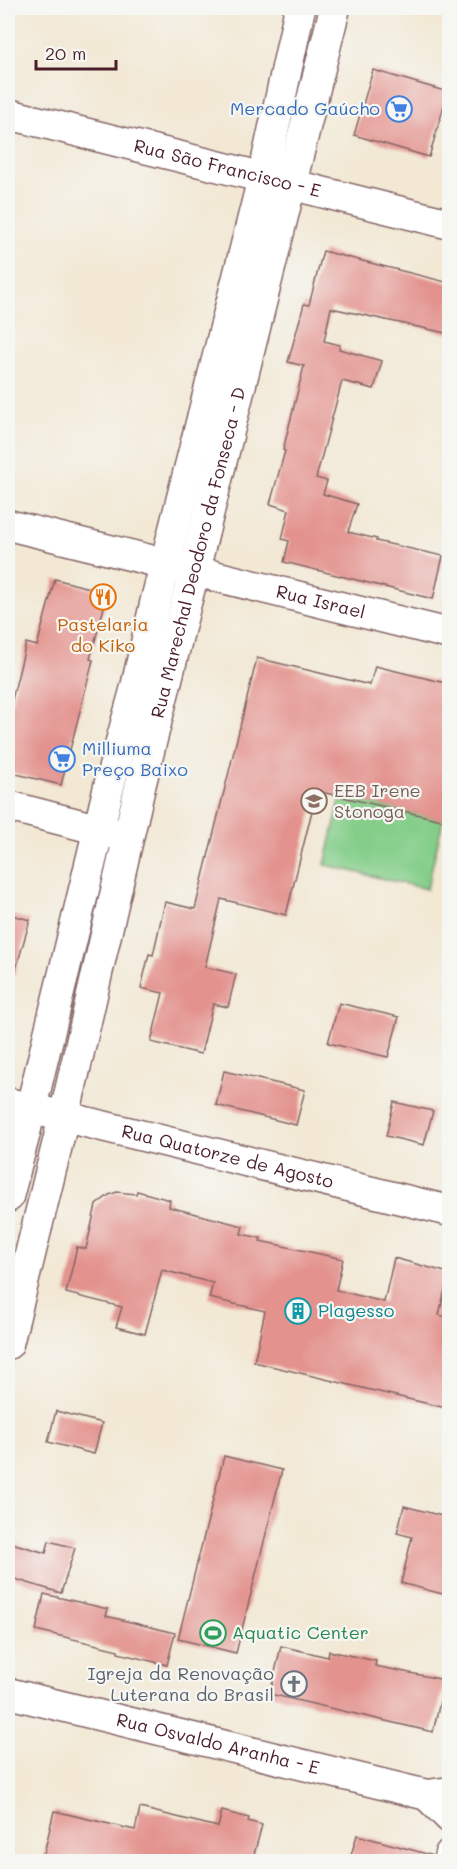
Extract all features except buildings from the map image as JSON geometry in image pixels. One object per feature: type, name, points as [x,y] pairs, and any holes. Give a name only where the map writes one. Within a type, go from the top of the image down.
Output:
[{"type":"street","name":"Rua Marechal Deodoro da Fonseca - D","points":[[8,1197],[24,1108],[68,957],[98,829],[194,570],[277,181],[300,8]]},
{"type":"street","name":"Rua Marechal Deodoro da Fonseca - D","points":[[8,1344],[66,1108],[128,837],[166,563],[277,181],[335,8]]},
{"type":"street","name":"Rua São Francisco - E","points":[[8,114],[450,224]]},
{"type":"street","points":[[8,525],[166,563]]},
{"type":"street","name":"Rua Israel","points":[[166,563],[450,634]]},
{"type":"street","points":[[8,806],[128,837]]},
{"type":"street","points":[[68,957],[100,964]]},
{"type":"street","name":"Rua Quatorze de Agosto","points":[[24,1108],[66,1108],[450,1211]]},
{"type":"street","name":"Rua Osvaldo Aranha - E","points":[[8,1693],[438,1793],[450,1818]]},
{"type":"street","points":[[448,1862],[450,1854]]},
{"type":"green space","points":[[341,796],[443,820],[427,889],[325,865]]},
{"type":"place","name":"Mercado Gaúcho","points":[[399,109]]},
{"type":"place","name":"Pastelaria do Kiko","points":[[103,597]]},
{"type":"place","name":"Milliuma Preço Baixo","points":[[62,759]]},
{"type":"place","name":"EEB Irene Stonoga","points":[[314,801]]},
{"type":"place","name":"Plagesso","points":[[298,1311]]},
{"type":"place","name":"Aquatic Center","points":[[213,1633]]},
{"type":"place","name":"Igreja da Renovação Luterana do Brasil","points":[[294,1684]]}]
